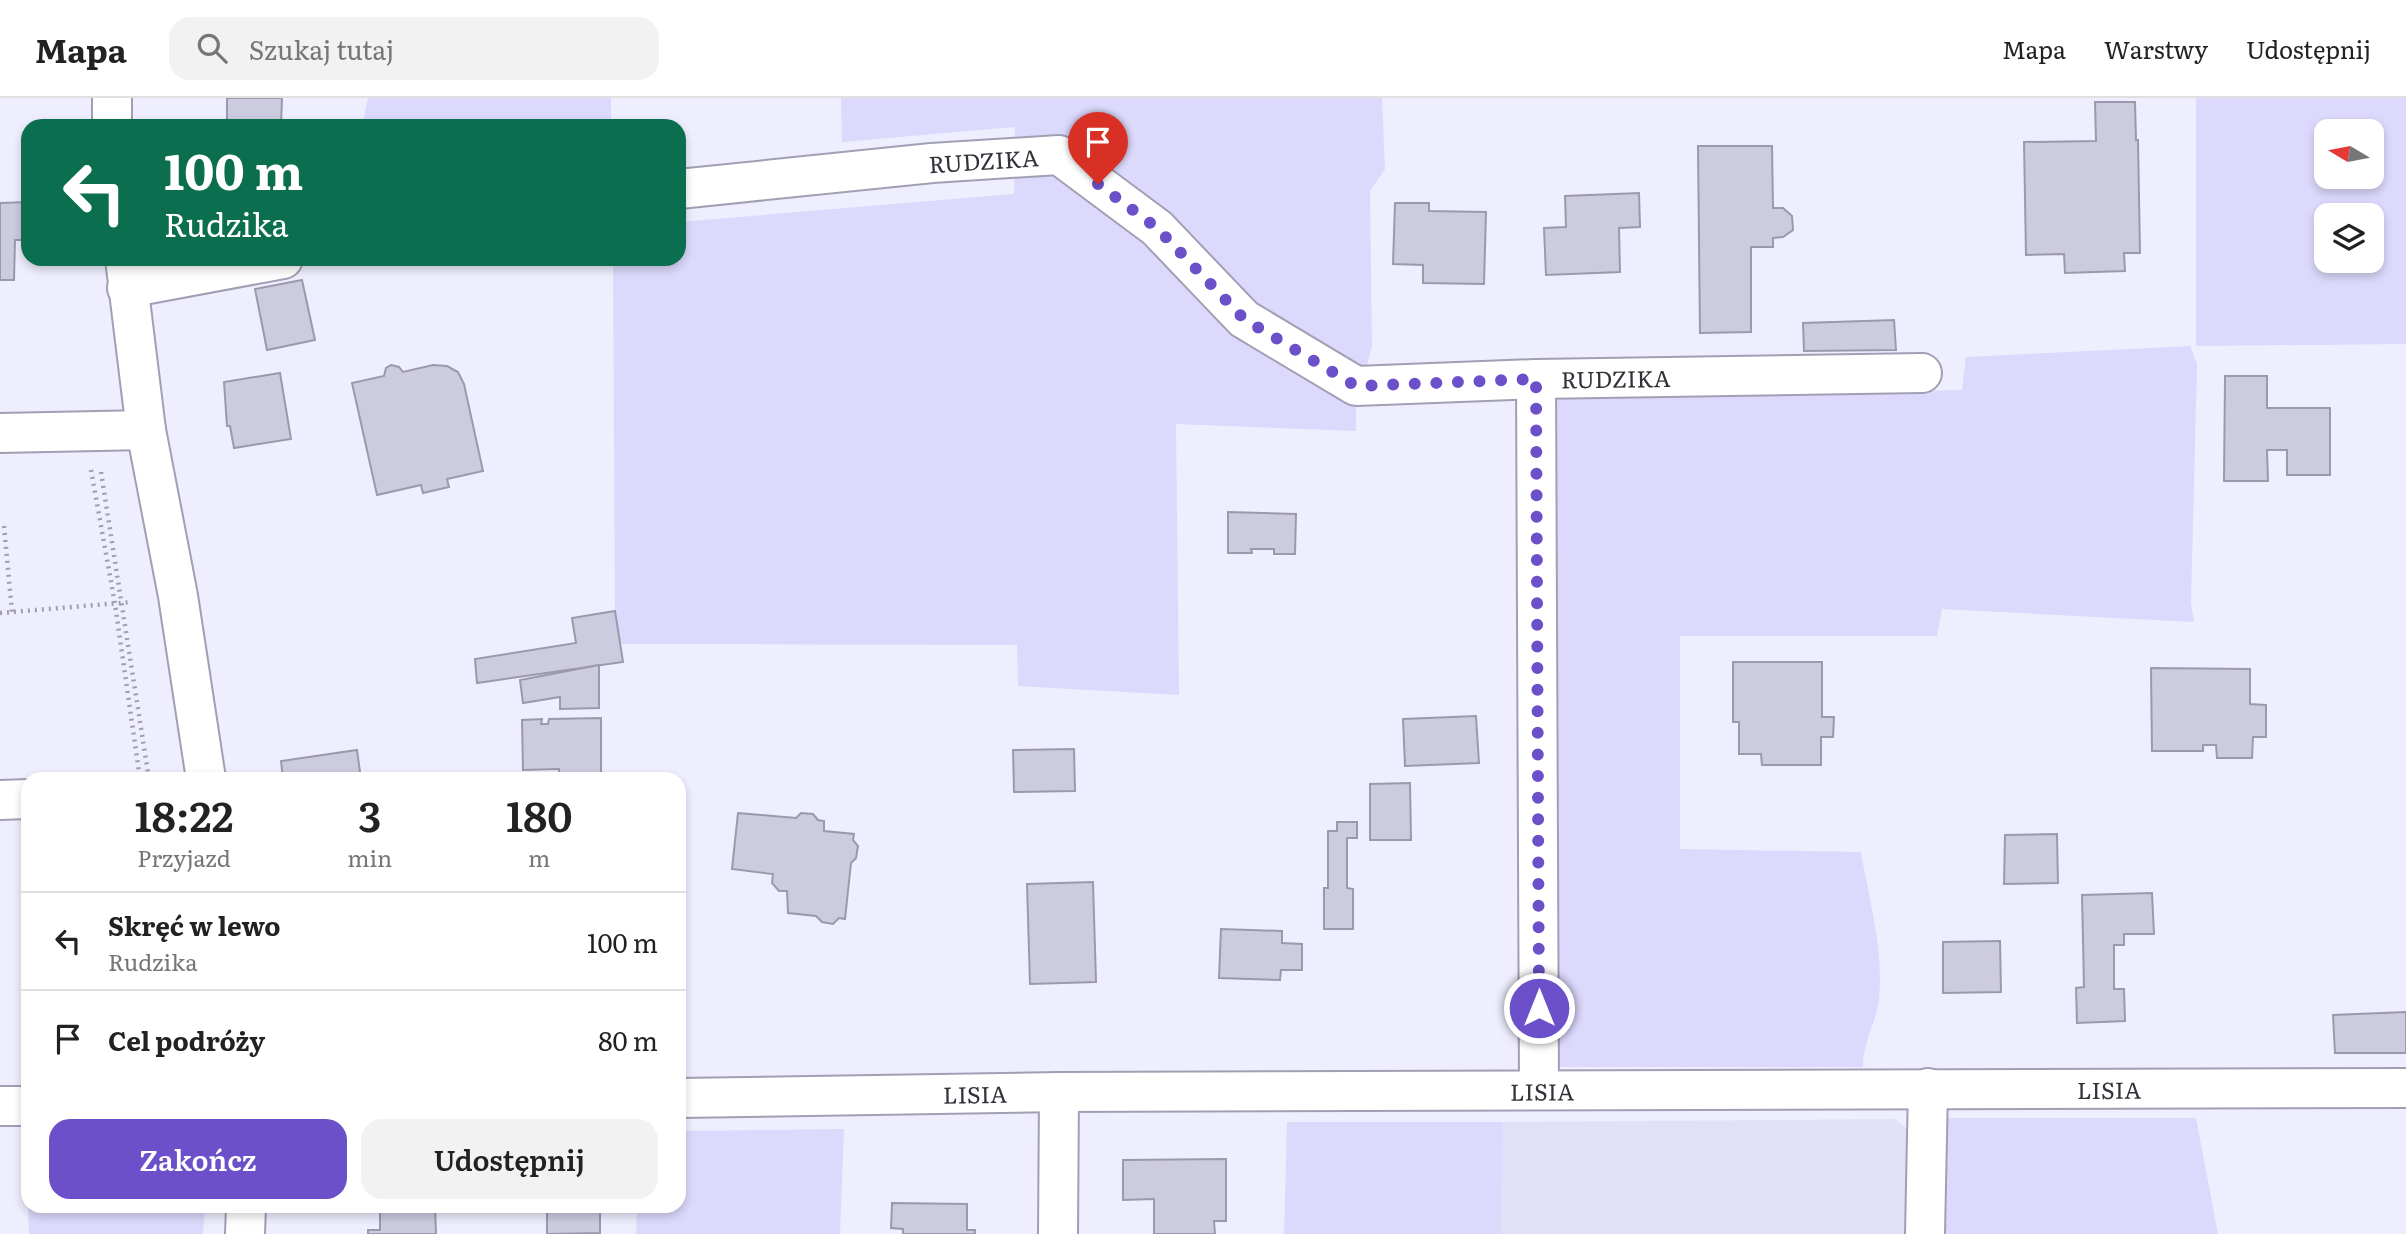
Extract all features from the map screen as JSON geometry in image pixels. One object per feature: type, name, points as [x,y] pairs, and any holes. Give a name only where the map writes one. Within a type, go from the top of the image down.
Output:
[{"type":"street","points":[[112,98],[112,119]]},
{"type":"street","name":"RUDZIKA","points":[[686,188],[932,163],[1059,155],[1157,228],[1244,319],[1356,386],[1536,379],[1922,373]]},
{"type":"street","points":[[205,772],[178,596],[146,430],[126,274],[210,266]]},
{"type":"street","points":[[1536,379],[1539,1090]]},
{"type":"street","points":[[0,433],[146,430]]},
{"type":"street","points":[[0,800],[21,799]]},
{"type":"street","points":[[1925,1234],[1928,1088]]},
{"type":"street","name":"LISIA","points":[[686,1098],[1059,1092],[2406,1088]]},
{"type":"street","points":[[1059,1092],[1059,1234]]},
{"type":"street","points":[[0,1106],[21,1106]]},
{"type":"street","points":[[245,1234],[246,1213]]},
{"type":"path","points":[[91,464],[140,772]]},
{"type":"path","points":[[4,526],[12,612]]},
{"type":"path","points":[[0,613],[132,602]]},
{"type":"shaded area","points":[[368,98],[611,98],[611,119],[364,119]]},
{"type":"shaded area","points":[[841,98],[1382,98],[1385,169],[1370,191],[1372,346],[1356,406],[1356,431],[1176,424],[1179,695],[1018,686],[1017,645],[620,644],[615,611],[613,266],[686,266],[686,221],[1014,194],[1015,127],[842,142]]},
{"type":"shaded area","points":[[2196,98],[2406,98],[2406,344],[2196,346]]},
{"type":"shaded area","points":[[2190,346],[2197,364],[2191,603],[2194,622],[1942,609],[1937,636],[1680,636],[1680,849],[1861,852],[1878,943],[1880,980],[1878,1007],[1865,1048],[1863,1067],[1559,1067],[1554,399],[1962,390],[1966,357]]},
{"type":"shaded area","points":[[1939,1118],[2196,1118],[2218,1234],[1936,1234]]},
{"type":"shaded area","points":[[1895,1119],[1913,1134],[1911,1234],[1501,1234],[1503,1122]]},
{"type":"shaded area","points":[[1287,1122],[1503,1122],[1501,1234],[1284,1234]]},
{"type":"shaded area","points":[[844,1129],[840,1234],[636,1234],[637,1213],[686,1213],[686,1131]]},
{"type":"shaded area","points":[[28,1213],[204,1213],[203,1234],[29,1234]]},
{"type":"building","points":[[227,98],[282,98],[281,119],[227,119]]},
{"type":"building","points":[[2095,102],[2135,102],[2140,253],[2124,253],[2125,271],[2065,273],[2064,254],[2026,255],[2024,142],[2096,141]]},
{"type":"building","points":[[1698,146],[1772,146],[1773,208],[1783,208],[1792,216],[1793,230],[1783,237],[1773,238],[1773,247],[1751,247],[1751,332],[1700,333]]},
{"type":"building","points":[[1639,193],[1640,227],[1619,228],[1620,272],[1546,275],[1544,228],[1566,227],[1565,196]]},
{"type":"building","points":[[21,202],[21,240],[15,240],[14,280],[0,280],[0,203]]},
{"type":"building","points":[[1395,203],[1429,203],[1429,211],[1486,212],[1484,284],[1423,283],[1423,265],[1393,264]]},
{"type":"building","points":[[302,280],[315,340],[267,350],[255,289]]},
{"type":"building","points":[[1894,320],[1896,350],[1804,351],[1803,323]]},
{"type":"building","points":[[391,365],[399,367],[403,372],[433,365],[447,366],[458,372],[464,384],[483,471],[447,479],[449,487],[423,493],[421,485],[377,495],[352,383],[384,376],[386,368]]},
{"type":"building","points":[[280,373],[291,439],[234,448],[230,426],[227,426],[224,382]]},
{"type":"building","points":[[2225,376],[2267,376],[2267,408],[2330,408],[2330,475],[2287,475],[2287,450],[2267,450],[2268,481],[2224,481]]},
{"type":"building","points":[[1228,512],[1296,514],[1295,554],[1274,554],[1274,549],[1228,553]]},
{"type":"building","points":[[615,611],[623,662],[477,683],[475,659],[576,643],[572,618]]},
{"type":"building","points":[[1733,662],[1822,662],[1822,717],[1834,717],[1833,737],[1821,737],[1821,765],[1762,765],[1761,754],[1739,754],[1739,722],[1733,722]]},
{"type":"building","points":[[599,665],[599,708],[560,709],[560,697],[523,703],[520,680]]},
{"type":"building","points":[[2151,668],[2250,669],[2250,704],[2266,705],[2266,737],[2253,737],[2252,758],[2217,758],[2216,745],[2203,745],[2203,751],[2152,751]]},
{"type":"building","points":[[1476,716],[1479,763],[1405,766],[1403,719]]},
{"type":"building","points":[[601,718],[601,772],[523,770],[522,720],[542,719],[541,724],[548,724],[549,719]]},
{"type":"building","points":[[1074,749],[1075,791],[1014,792],[1013,750]]},
{"type":"building","points":[[357,750],[360,772],[282,772],[281,761]]},
{"type":"building","points":[[1410,783],[1411,840],[1370,840],[1370,784]]},
{"type":"building","points":[[738,813],[796,818],[801,813],[813,814],[818,820],[824,821],[824,831],[854,834],[853,840],[858,846],[856,858],[851,863],[845,919],[839,918],[833,924],[822,922],[816,916],[788,913],[787,891],[779,891],[772,883],[773,874],[732,869]]},
{"type":"building","points":[[1337,822],[1357,822],[1357,838],[1347,838],[1347,888],[1353,889],[1353,929],[1324,929],[1324,888],[1328,888],[1328,831],[1337,831]]},
{"type":"building","points":[[2057,834],[2058,883],[2004,884],[2005,835]]},
{"type":"building","points":[[1093,882],[1096,982],[1030,984],[1027,884]]},
{"type":"building","points":[[2152,893],[2154,934],[2124,934],[2124,945],[2114,945],[2114,989],[2124,989],[2125,1021],[2077,1023],[2076,988],[2084,987],[2082,895]]},
{"type":"building","points":[[1221,929],[1282,931],[1282,943],[1302,944],[1302,970],[1281,970],[1280,980],[1219,978]]},
{"type":"building","points":[[2000,941],[2001,992],[1943,993],[1943,942]]},
{"type":"building","points":[[2406,1012],[2406,1053],[2335,1053],[2333,1015]]},
{"type":"building","points":[[1226,1159],[1226,1221],[1214,1221],[1215,1234],[1154,1234],[1154,1199],[1123,1200],[1123,1160]]},
{"type":"building","points":[[892,1203],[967,1204],[967,1230],[975,1230],[975,1234],[903,1234],[903,1229],[891,1228]]},
{"type":"building","points":[[380,1213],[435,1213],[436,1234],[368,1234],[368,1230],[380,1230]]},
{"type":"building","points":[[547,1213],[600,1213],[600,1233],[547,1234]]},
{"type":"route","points":[[1098,184],[1157,228],[1244,319],[1356,386],[1536,379],[1539,1008]]}]
